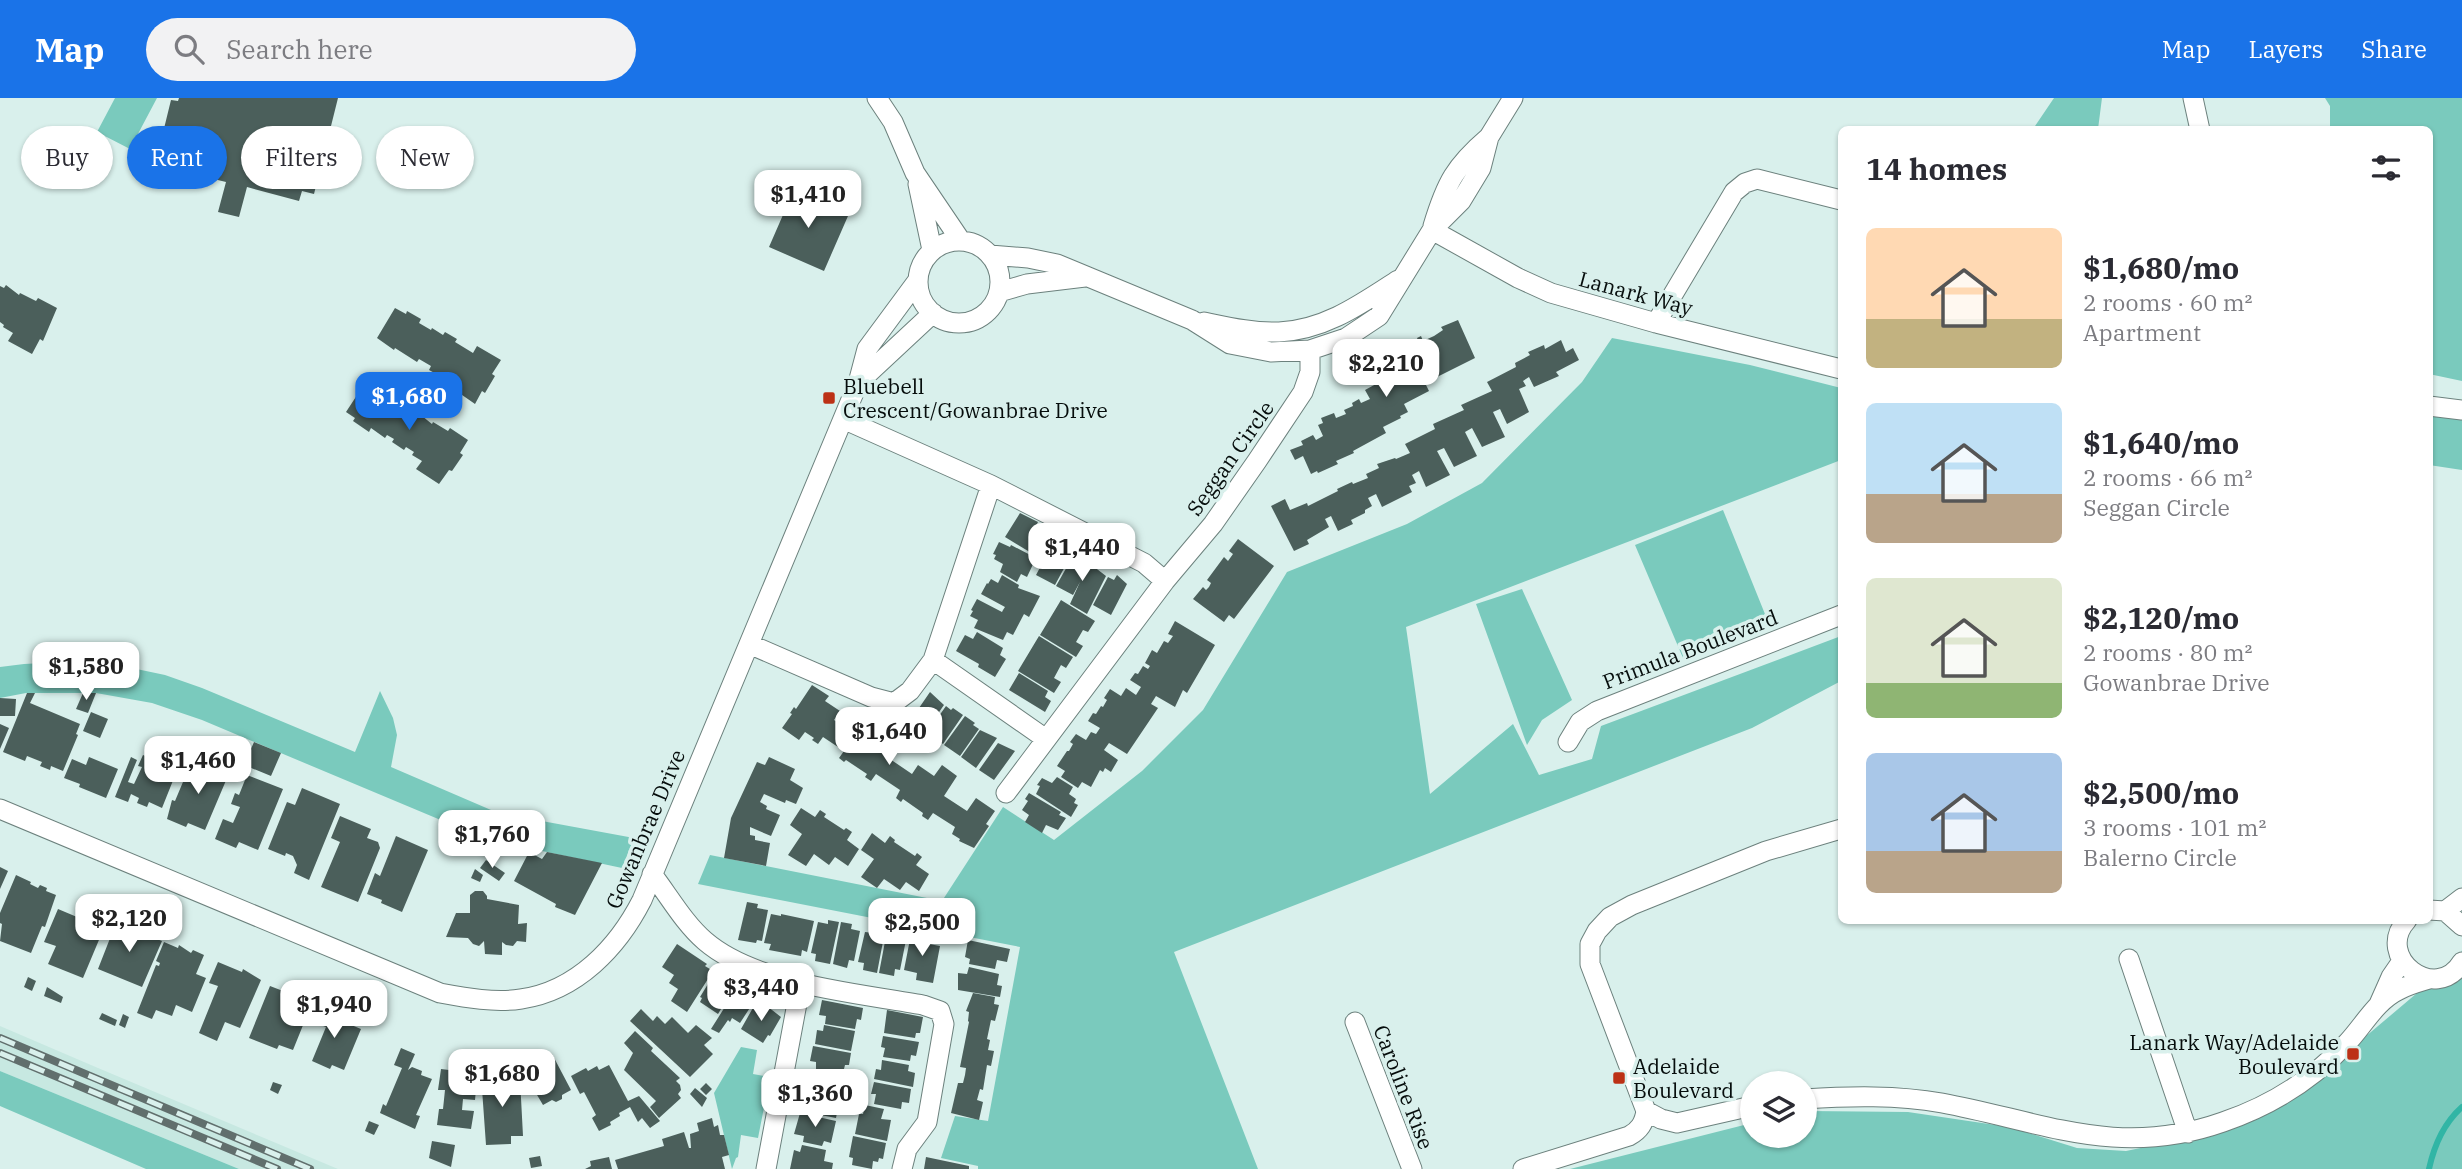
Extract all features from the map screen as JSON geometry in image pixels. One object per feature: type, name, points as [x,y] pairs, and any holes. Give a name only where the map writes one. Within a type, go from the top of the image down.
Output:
[{"type":"street","points":[[877,98],[893,122],[915,173],[961,241]]},
{"type":"street","points":[[990,255],[1057,264],[1192,320],[1230,344],[1271,352],[1310,350],[1346,338],[1379,316],[1432,230],[1461,201],[1480,168],[1489,137],[1513,98]]},
{"type":"street","points":[[2193,98],[2199,126]]},
{"type":"street","points":[[915,173],[932,250]]},
{"type":"street","points":[[1656,323],[1734,192],[1745,183],[1757,179],[1838,199]]},
{"type":"street","name":"Lanark Way","points":[[1432,230],[1517,278],[1551,293],[1656,323],[1838,368]]},
{"type":"street","points":[[961,241],[972,243],[990,255],[1000,279],[999,292],[994,303],[977,318],[954,322],[933,313],[924,304],[918,280],[920,269],[932,250],[961,241]]},
{"type":"street","points":[[999,292],[1027,284],[1087,276]]},
{"type":"street","points":[[1192,320],[1249,330],[1280,332],[1310,327],[1334,320],[1401,279]]},
{"type":"street","name":"Gowanbrae Drive","points":[[0,809],[440,993],[479,1000],[522,999],[551,990],[584,972],[604,956],[625,930],[642,900],[858,383],[867,349],[918,280]]},
{"type":"street","name":"Gowanbrae Drive","points":[[858,383],[933,313]]},
{"type":"street","name":"Seggan Circle","points":[[1006,793],[1165,581],[1213,524],[1303,393],[1310,372],[1310,350]]},
{"type":"street","points":[[2433,406],[2462,410]]},
{"type":"street","points":[[842,419],[991,485],[1144,563],[1165,581]]},
{"type":"street","points":[[749,644],[894,703],[911,691],[933,660],[991,485]]},
{"type":"street","name":"Primula Boulevard","points":[[1568,742],[1580,722],[1597,711],[1838,616]]},
{"type":"street","points":[[933,660],[1046,739]]},
{"type":"street","points":[[1523,1169],[1629,1136],[1637,1132],[1644,1122],[1646,1111],[1590,964],[1590,944],[1610,916],[1766,851],[1838,831]]},
{"type":"street","points":[[652,874],[695,930],[713,947],[753,968],[801,982],[935,1008],[943,1017],[927,1122],[907,1149],[902,1169]]},
{"type":"street","points":[[2437,910],[2462,898]]},
{"type":"street","points":[[2437,910],[2462,926]]},
{"type":"street","points":[[2402,924],[2397,943],[2402,961],[2418,976],[2429,979]]},
{"type":"street","points":[[2129,959],[2188,1133]]},
{"type":"street","points":[[2379,1005],[2390,977],[2402,961]]},
{"type":"street","points":[[1817,1099],[1889,1096],[1941,1103],[2069,1133],[2114,1138],[2150,1138],[2188,1133],[2244,1114],[2276,1099],[2308,1078],[2347,1043],[2379,1005],[2397,991],[2450,974],[2462,962]]},
{"type":"street","points":[[765,1169],[801,982]]},
{"type":"street","name":"Caroline Rise","points":[[1355,1022],[1412,1169]]},
{"type":"street","points":[[1646,1111],[1677,1123],[1740,1109]]},
{"type":"shaded area","points":[[0,1026],[338,1169],[239,1169],[0,1071]]},
{"type":"green space","points":[[115,98],[157,98],[142,126],[127,126],[127,147],[113,140],[113,126],[100,126]]},
{"type":"green space","points":[[2054,98],[2102,98],[2098,126],[2035,126]]},
{"type":"green space","points":[[2325,98],[2462,98],[2462,381],[2433,375],[2433,126],[2330,126],[2330,106]]},
{"type":"green space","points":[[1612,338],[1750,365],[1838,387],[1838,461],[1406,627],[1430,794],[1513,724],[1539,775],[1592,759],[1601,726],[1838,637],[1838,683],[1752,728],[1174,952],[1258,1169],[978,1169],[978,1166],[941,1158],[955,1116],[988,1121],[1020,947],[698,884],[710,855],[942,901],[1003,807],[1054,840],[1142,771],[1203,710],[1287,572],[1407,524],[1482,483],[1582,382]]},
{"type":"green space","points":[[2433,416],[2462,420],[2462,470],[2433,466]]},
{"type":"green space","points":[[1723,510],[1769,624],[1683,658],[1635,545]]},
{"type":"green space","points":[[1522,589],[1572,700],[1542,720],[1527,745],[1476,604]]},
{"type":"green space","points":[[62,662],[127,667],[165,675],[355,752],[380,691],[393,718],[397,735],[391,767],[498,813],[634,838],[622,868],[486,839],[202,720],[152,703],[96,693],[26,693],[0,698],[0,667]]},
{"type":"green space","points":[[2462,950],[2462,1169],[1570,1169],[1740,1126],[1740,1148],[1817,1148],[1817,1111],[1908,1112],[2009,1127],[2077,1148],[2126,1151],[2184,1139],[2352,1048],[2423,988],[2458,966]]},
{"type":"green space","points":[[741,1047],[757,1050],[753,1074],[770,1077],[758,1138],[741,1135],[738,1157],[732,1169],[714,1093]]},
{"type":"green space","points":[[0,1071],[239,1169],[146,1169],[0,1106]]},
{"type":"building","points":[[179,98],[338,98],[331,126],[241,126],[241,189],[246,189],[239,217],[218,212],[224,189],[227,189],[227,126],[165,126],[171,100],[178,101]]},
{"type":"building","points":[[796,185],[817,194],[814,202],[848,216],[824,271],[769,247]]},
{"type":"building","points":[[254,189],[315,189],[314,194],[302,191],[299,201]]},
{"type":"building","points":[[6,285],[19,295],[20,293],[36,301],[38,298],[57,308],[43,341],[40,339],[32,354],[8,341],[13,333],[0,322],[0,286],[4,288]]},
{"type":"building","points":[[395,308],[421,319],[419,323],[431,330],[432,328],[443,335],[445,332],[473,353],[477,346],[501,360],[485,393],[482,391],[475,404],[442,381],[446,375],[442,373],[440,376],[429,370],[431,366],[419,359],[417,362],[377,338]]},
{"type":"building","points":[[1458,320],[1475,358],[1425,383],[1429,391],[1404,404],[1408,412],[1383,427],[1386,433],[1336,461],[1338,464],[1311,474],[1303,456],[1295,460],[1290,450],[1303,445],[1301,441],[1313,435],[1316,440],[1323,436],[1318,425],[1323,423],[1321,418],[1334,413],[1336,418],[1346,414],[1344,410],[1359,399],[1361,403],[1370,399],[1365,390],[1376,384],[1374,381],[1379,379],[1381,383],[1392,378],[1387,367],[1395,363],[1394,360],[1412,356],[1408,348],[1419,343],[1417,338],[1421,336],[1423,341],[1443,330],[1441,327]]},
{"type":"building","points":[[1561,340],[1566,352],[1573,348],[1579,360],[1556,372],[1559,376],[1534,387],[1529,377],[1523,381],[1526,386],[1519,389],[1529,412],[1507,424],[1500,409],[1493,412],[1505,437],[1482,447],[1472,428],[1465,432],[1477,456],[1454,467],[1444,448],[1437,451],[1450,475],[1426,487],[1419,471],[1412,475],[1416,483],[1409,486],[1412,492],[1382,507],[1376,494],[1368,498],[1372,506],[1351,520],[1353,524],[1338,531],[1331,516],[1325,519],[1329,527],[1307,540],[1309,544],[1294,551],[1271,506],[1285,499],[1290,510],[1307,503],[1308,506],[1352,482],[1353,484],[1368,478],[1366,474],[1379,468],[1377,464],[1410,453],[1405,444],[1435,429],[1433,424],[1464,410],[1461,405],[1492,391],[1487,382],[1516,367],[1515,363],[1530,355],[1528,352],[1544,345],[1545,349]]},
{"type":"building","points":[[365,383],[402,407],[403,405],[410,410],[412,408],[432,424],[433,422],[448,431],[450,428],[468,440],[460,453],[463,455],[439,484],[416,469],[422,461],[412,455],[414,452],[406,447],[404,450],[387,435],[385,438],[371,428],[369,432],[353,421],[355,418],[346,412]]},
{"type":"building","points":[[1020,513],[1038,522],[1036,526],[1051,534],[1038,557],[1005,537]]},
{"type":"building","points":[[1238,539],[1274,566],[1234,619],[1229,615],[1224,622],[1193,599],[1203,587],[1206,590],[1209,587],[1211,583],[1207,580],[1224,557],[1228,561],[1233,554],[1229,551]]},
{"type":"building","points":[[999,542],[1036,558],[1027,577],[1021,574],[1017,582],[1000,572],[1003,564],[994,559],[996,555],[993,554]]},
{"type":"building","points":[[1052,545],[1070,557],[1055,585],[1036,575]]},
{"type":"building","points":[[1080,556],[1106,576],[1087,614],[1070,604],[1080,582],[1073,595],[1056,586],[1072,558],[1078,561]]},
{"type":"building","points":[[1002,575],[1019,585],[1018,588],[1040,596],[1029,617],[1024,614],[1013,635],[1007,632],[1003,640],[974,628],[978,620],[970,616],[977,599],[1002,612],[1005,607],[981,594],[991,579],[998,583]]},
{"type":"building","points":[[1117,575],[1127,584],[1111,615],[1093,605],[1108,577],[1114,580]]},
{"type":"building","points":[[1061,600],[1095,621],[1088,632],[1083,630],[1076,642],[1083,646],[1076,657],[1040,635]]},
{"type":"building","points":[[1175,621],[1215,645],[1187,693],[1183,690],[1175,707],[1156,696],[1151,704],[1158,708],[1127,754],[1109,743],[1104,750],[1118,760],[1111,772],[1105,768],[1103,772],[1100,770],[1091,787],[1082,782],[1078,788],[1061,777],[1065,771],[1057,766],[1073,744],[1070,742],[1076,734],[1086,740],[1091,732],[1096,734],[1100,728],[1088,721],[1093,713],[1096,714],[1101,706],[1103,707],[1107,700],[1104,698],[1110,689],[1121,696],[1126,688],[1136,695],[1141,687],[1130,680],[1143,666],[1148,669],[1150,666],[1145,663],[1152,650],[1157,653],[1164,641],[1168,643],[1173,636],[1168,634]]},
{"type":"building","points":[[977,632],[1003,648],[1000,655],[1006,659],[995,677],[956,651],[965,635],[973,639]]},
{"type":"building","points":[[1039,636],[1073,657],[1066,668],[1061,665],[1054,678],[1061,682],[1054,693],[1018,671]]},
{"type":"building","points":[[1019,673],[1048,691],[1045,697],[1051,701],[1045,712],[1009,690]]},
{"type":"building","points":[[812,685],[829,696],[825,701],[840,711],[834,720],[856,734],[861,726],[893,748],[887,757],[912,774],[918,765],[934,776],[942,765],[957,776],[944,796],[967,811],[976,798],[995,811],[986,824],[989,826],[974,848],[959,841],[960,839],[952,834],[955,827],[933,813],[928,820],[922,816],[923,813],[903,799],[901,802],[896,798],[900,790],[876,774],[871,781],[865,777],[867,774],[846,760],[844,762],[839,758],[844,751],[823,737],[818,744],[805,732],[799,740],[782,728],[794,707],[796,709]]},
{"type":"building","points":[[930,692],[944,705],[925,732],[910,721]]},
{"type":"building","points":[[27,693],[35,693],[30,703],[80,724],[63,771],[51,766],[50,770],[40,766],[42,762],[27,756],[25,761],[3,752]]},
{"type":"building","points":[[83,693],[96,693],[88,713],[76,709]]},
{"type":"building","points":[[0,698],[16,699],[15,716],[0,716]]},
{"type":"building","points":[[946,706],[963,715],[943,744],[927,733]]},
{"type":"building","points":[[91,712],[108,719],[100,738],[83,731]]},
{"type":"building","points":[[965,716],[979,729],[960,756],[944,745]]},
{"type":"building","points":[[0,724],[9,728],[0,749]]},
{"type":"building","points":[[980,730],[997,738],[976,768],[961,757]]},
{"type":"building","points":[[198,741],[208,745],[202,757],[192,753]]},
{"type":"building","points":[[254,742],[281,753],[271,776],[244,765]]},
{"type":"building","points":[[998,743],[1015,751],[994,780],[979,770]]},
{"type":"building","points":[[160,754],[180,763],[162,808],[149,802],[147,807],[137,803],[139,798],[131,794],[128,802],[115,797],[131,757],[137,760],[128,782],[134,784],[142,767],[138,766],[143,755],[157,761]]},
{"type":"building","points":[[89,757],[118,769],[106,798],[64,778],[72,759],[86,765]]},
{"type":"building","points":[[769,757],[795,769],[790,780],[803,788],[796,804],[786,800],[785,803],[764,794],[760,802],[767,806],[766,809],[780,815],[771,836],[750,827],[750,835],[755,836],[755,840],[770,843],[766,866],[724,858],[731,818],[757,762],[765,765]]},
{"type":"building","points":[[202,760],[230,771],[205,830],[188,823],[186,827],[167,819],[172,800],[175,801],[188,770],[196,773]]},
{"type":"building","points":[[247,775],[283,789],[258,850],[239,842],[236,848],[215,839],[223,819],[233,823],[240,807],[231,804],[235,793],[239,795]]},
{"type":"building","points":[[1057,777],[1073,787],[1069,794],[1076,799],[1074,803],[1078,805],[1071,817],[1036,794],[1040,786],[1037,785],[1042,778],[1052,783]]},
{"type":"building","points":[[302,788],[340,804],[309,880],[294,873],[297,865],[293,856],[286,853],[285,856],[268,849],[287,802],[295,805]]},
{"type":"building","points":[[1029,793],[1061,812],[1059,815],[1066,818],[1058,830],[1046,825],[1042,833],[1025,822],[1029,815],[1022,810],[1028,801],[1025,799]]},
{"type":"building","points":[[801,808],[815,817],[820,810],[826,814],[824,817],[852,832],[847,840],[859,849],[848,866],[835,857],[829,865],[814,854],[806,866],[788,855],[802,834],[790,825]]},
{"type":"building","points":[[340,816],[371,829],[367,838],[378,842],[380,848],[358,902],[321,887],[340,842],[331,838]]},
{"type":"building","points":[[872,833],[885,843],[890,836],[894,842],[915,856],[917,853],[922,857],[916,865],[929,874],[919,891],[906,882],[900,890],[884,879],[877,888],[861,877],[874,859],[861,850]]},
{"type":"building","points":[[396,836],[428,850],[402,912],[367,894],[375,873],[380,876]]},
{"type":"building","points":[[529,852],[542,859],[547,852],[602,863],[575,915],[555,907],[556,904],[514,881]]},
{"type":"building","points":[[486,860],[505,873],[499,881],[480,868]]},
{"type":"building","points":[[0,867],[8,871],[0,889]]},
{"type":"building","points":[[475,869],[483,875],[480,882],[471,878]]},
{"type":"building","points":[[16,875],[38,888],[40,885],[47,888],[46,891],[56,895],[45,927],[42,926],[31,953],[0,941],[0,913]]},
{"type":"building","points":[[475,891],[483,891],[487,899],[519,905],[518,924],[527,923],[526,942],[517,941],[513,946],[502,942],[502,955],[485,954],[484,941],[479,946],[468,938],[446,937],[456,913],[470,913],[470,895]]},
{"type":"building","points":[[747,902],[768,910],[762,941],[757,940],[756,943],[738,940]]},
{"type":"building","points":[[81,908],[109,916],[83,978],[48,964],[56,946],[44,942],[58,909],[77,917]]},
{"type":"building","points":[[771,914],[814,921],[807,952],[802,950],[801,956],[769,950],[771,944],[764,943]]},
{"type":"building","points":[[122,920],[129,923],[131,929],[162,941],[142,987],[98,969],[116,923]]},
{"type":"building","points":[[828,920],[839,922],[830,964],[815,961],[816,954],[811,953],[818,922],[828,924]]},
{"type":"building","points":[[841,922],[852,924],[851,929],[860,931],[854,961],[849,960],[847,968],[833,964]]},
{"type":"building","points":[[875,929],[885,931],[877,973],[863,970],[864,963],[858,962],[865,932],[874,933]]},
{"type":"building","points":[[912,929],[920,930],[918,942],[940,946],[933,983],[916,980],[917,973],[904,970]]},
{"type":"building","points":[[887,931],[907,935],[900,970],[895,969],[894,976],[879,973]]},
{"type":"building","points":[[968,940],[1010,949],[1007,962],[997,960],[995,969],[969,964],[970,959],[965,957]]},
{"type":"building","points":[[164,942],[178,948],[179,945],[191,953],[193,950],[204,955],[196,974],[206,978],[192,1012],[176,1005],[172,1016],[156,1010],[152,1019],[137,1013],[156,965],[159,966],[160,963],[156,961]]},
{"type":"building","points":[[677,944],[713,971],[687,1012],[671,1001],[678,989],[669,983],[674,975],[662,967]]},
{"type":"building","points":[[218,962],[242,972],[243,969],[261,980],[240,1028],[225,1022],[217,1041],[199,1033],[218,986],[209,983]]},
{"type":"building","points":[[969,967],[999,974],[997,985],[1002,986],[1000,997],[958,990],[958,973],[967,974]]},
{"type":"building","points":[[28,977],[36,981],[32,991],[24,987]]},
{"type":"building","points":[[722,977],[735,986],[718,1014],[700,1002],[700,997],[711,979],[717,983]]},
{"type":"building","points":[[740,983],[752,991],[749,997],[755,1000],[740,1023],[732,1018],[719,1033],[711,1029]]},
{"type":"building","points":[[270,986],[296,996],[298,991],[305,994],[303,999],[312,1003],[293,1050],[279,1045],[277,1049],[249,1038]]},
{"type":"building","points":[[47,987],[63,997],[61,1003],[44,996]]},
{"type":"building","points":[[973,993],[995,997],[994,1004],[999,1005],[995,1021],[991,1020],[987,1039],[990,1040],[988,1050],[994,1051],[991,1066],[987,1065],[983,1090],[980,1089],[977,1100],[983,1102],[979,1120],[951,1113],[958,1083],[963,1083],[965,1075],[966,1068],[960,1067],[969,1022],[969,1012],[966,1011]]},
{"type":"building","points":[[822,1000],[863,1008],[861,1020],[857,1019],[855,1029],[825,1024],[826,1016],[819,1015]]},
{"type":"building","points":[[763,1003],[781,1017],[763,1043],[741,1029],[754,1006],[759,1009]]},
{"type":"building","points":[[319,1004],[335,1010],[332,1017],[361,1029],[344,1070],[332,1065],[330,1069],[312,1061],[326,1027],[312,1022]]},
{"type":"building","points":[[641,1009],[653,1021],[657,1016],[665,1024],[672,1017],[688,1033],[696,1025],[712,1038],[704,1045],[713,1054],[690,1077],[630,1021]]},
{"type":"building","points":[[887,1010],[923,1017],[920,1033],[916,1033],[915,1038],[884,1033]]},
{"type":"building","points":[[102,1013],[117,1020],[115,1026],[99,1019]]},
{"type":"building","points":[[123,1014],[129,1017],[125,1028],[119,1025]]},
{"type":"building","points":[[824,1025],[855,1031],[851,1051],[815,1044],[817,1030],[823,1031]]},
{"type":"building","points":[[635,1031],[653,1048],[651,1051],[680,1078],[676,1081],[680,1085],[678,1094],[681,1098],[659,1118],[650,1107],[656,1101],[624,1070],[633,1053],[624,1043]]},
{"type":"building","points":[[883,1036],[919,1042],[916,1056],[911,1055],[910,1061],[883,1057]]},
{"type":"building","points":[[813,1046],[851,1053],[849,1065],[845,1065],[843,1073],[836,1072],[835,1080],[816,1076],[816,1062],[810,1061]]},
{"type":"building","points":[[401,1048],[415,1054],[408,1070],[412,1067],[422,1071],[421,1075],[432,1079],[416,1115],[420,1116],[415,1129],[380,1113],[383,1104],[386,1106],[402,1068],[394,1065]]},
{"type":"building","points":[[548,1052],[552,1054],[571,1090],[562,1095],[562,1099],[543,1105],[524,1073],[533,1067],[531,1064]]},
{"type":"building","points":[[882,1060],[909,1065],[908,1071],[915,1073],[913,1087],[874,1079],[876,1069],[881,1070]]},
{"type":"building","points":[[609,1065],[628,1101],[639,1096],[660,1121],[650,1128],[642,1118],[638,1122],[630,1107],[619,1113],[620,1116],[610,1122],[611,1125],[599,1131],[592,1118],[596,1115],[584,1092],[580,1094],[571,1076],[586,1068],[588,1071],[597,1066],[599,1070]]},
{"type":"building","points":[[441,1069],[457,1071],[464,1074],[463,1077],[477,1079],[475,1100],[463,1099],[462,1110],[474,1111],[471,1129],[437,1125],[439,1109],[443,1109],[445,1090],[438,1090]]},
{"type":"building","points":[[481,1075],[509,1076],[509,1080],[520,1079],[523,1136],[511,1136],[511,1144],[486,1145]]},
{"type":"building","points":[[805,1076],[821,1080],[818,1093],[840,1097],[836,1118],[800,1111],[803,1098],[799,1097]]},
{"type":"building","points":[[273,1082],[282,1085],[278,1094],[270,1090]]},
{"type":"building","points":[[874,1082],[911,1089],[909,1103],[902,1102],[901,1109],[874,1104],[876,1094],[871,1094]]},
{"type":"building","points":[[706,1083],[712,1089],[706,1095],[700,1089]]},
{"type":"building","points":[[695,1088],[707,1098],[702,1107],[690,1094]]},
{"type":"building","points":[[865,1105],[884,1109],[881,1119],[891,1120],[887,1141],[855,1134],[859,1114],[863,1114]]},
{"type":"building","points":[[800,1113],[836,1121],[831,1143],[824,1141],[822,1146],[803,1142],[804,1136],[794,1134]]},
{"type":"building","points":[[712,1118],[714,1127],[718,1125],[720,1135],[724,1135],[729,1155],[722,1157],[725,1169],[618,1169],[615,1160],[664,1146],[662,1139],[684,1132],[691,1148],[690,1134],[699,1131],[697,1123]]},
{"type":"building","points":[[369,1121],[379,1125],[374,1135],[365,1131]]},
{"type":"building","points":[[853,1136],[886,1143],[883,1159],[873,1161],[872,1169],[852,1165],[853,1158],[849,1157]]},
{"type":"building","points":[[432,1141],[455,1145],[451,1167],[429,1158]]},
{"type":"building","points":[[802,1145],[826,1150],[824,1161],[833,1163],[832,1169],[790,1169],[794,1150],[800,1152]]},
{"type":"building","points":[[540,1156],[542,1166],[531,1168],[529,1158]]},
{"type":"building","points":[[609,1157],[612,1169],[585,1169],[591,1166],[590,1161]]},
{"type":"building","points":[[926,1157],[969,1166],[969,1169],[924,1169]]},
{"type":"waterway","points":[[2429,1169],[2441,1135],[2462,1107]]},
{"type":"railway","points":[[0,1038],[310,1169]]},
{"type":"railway","points":[[0,1053],[277,1169]]},
{"type":"place","name":"Bluebell Crescent/Gowanbrae Drive","points":[[829,398]]},
{"type":"place","name":"Lanark Way/Adelaide Boulevard","points":[[2353,1054]]},
{"type":"place","name":"Adelaide Boulevard","points":[[1619,1078]]}]
